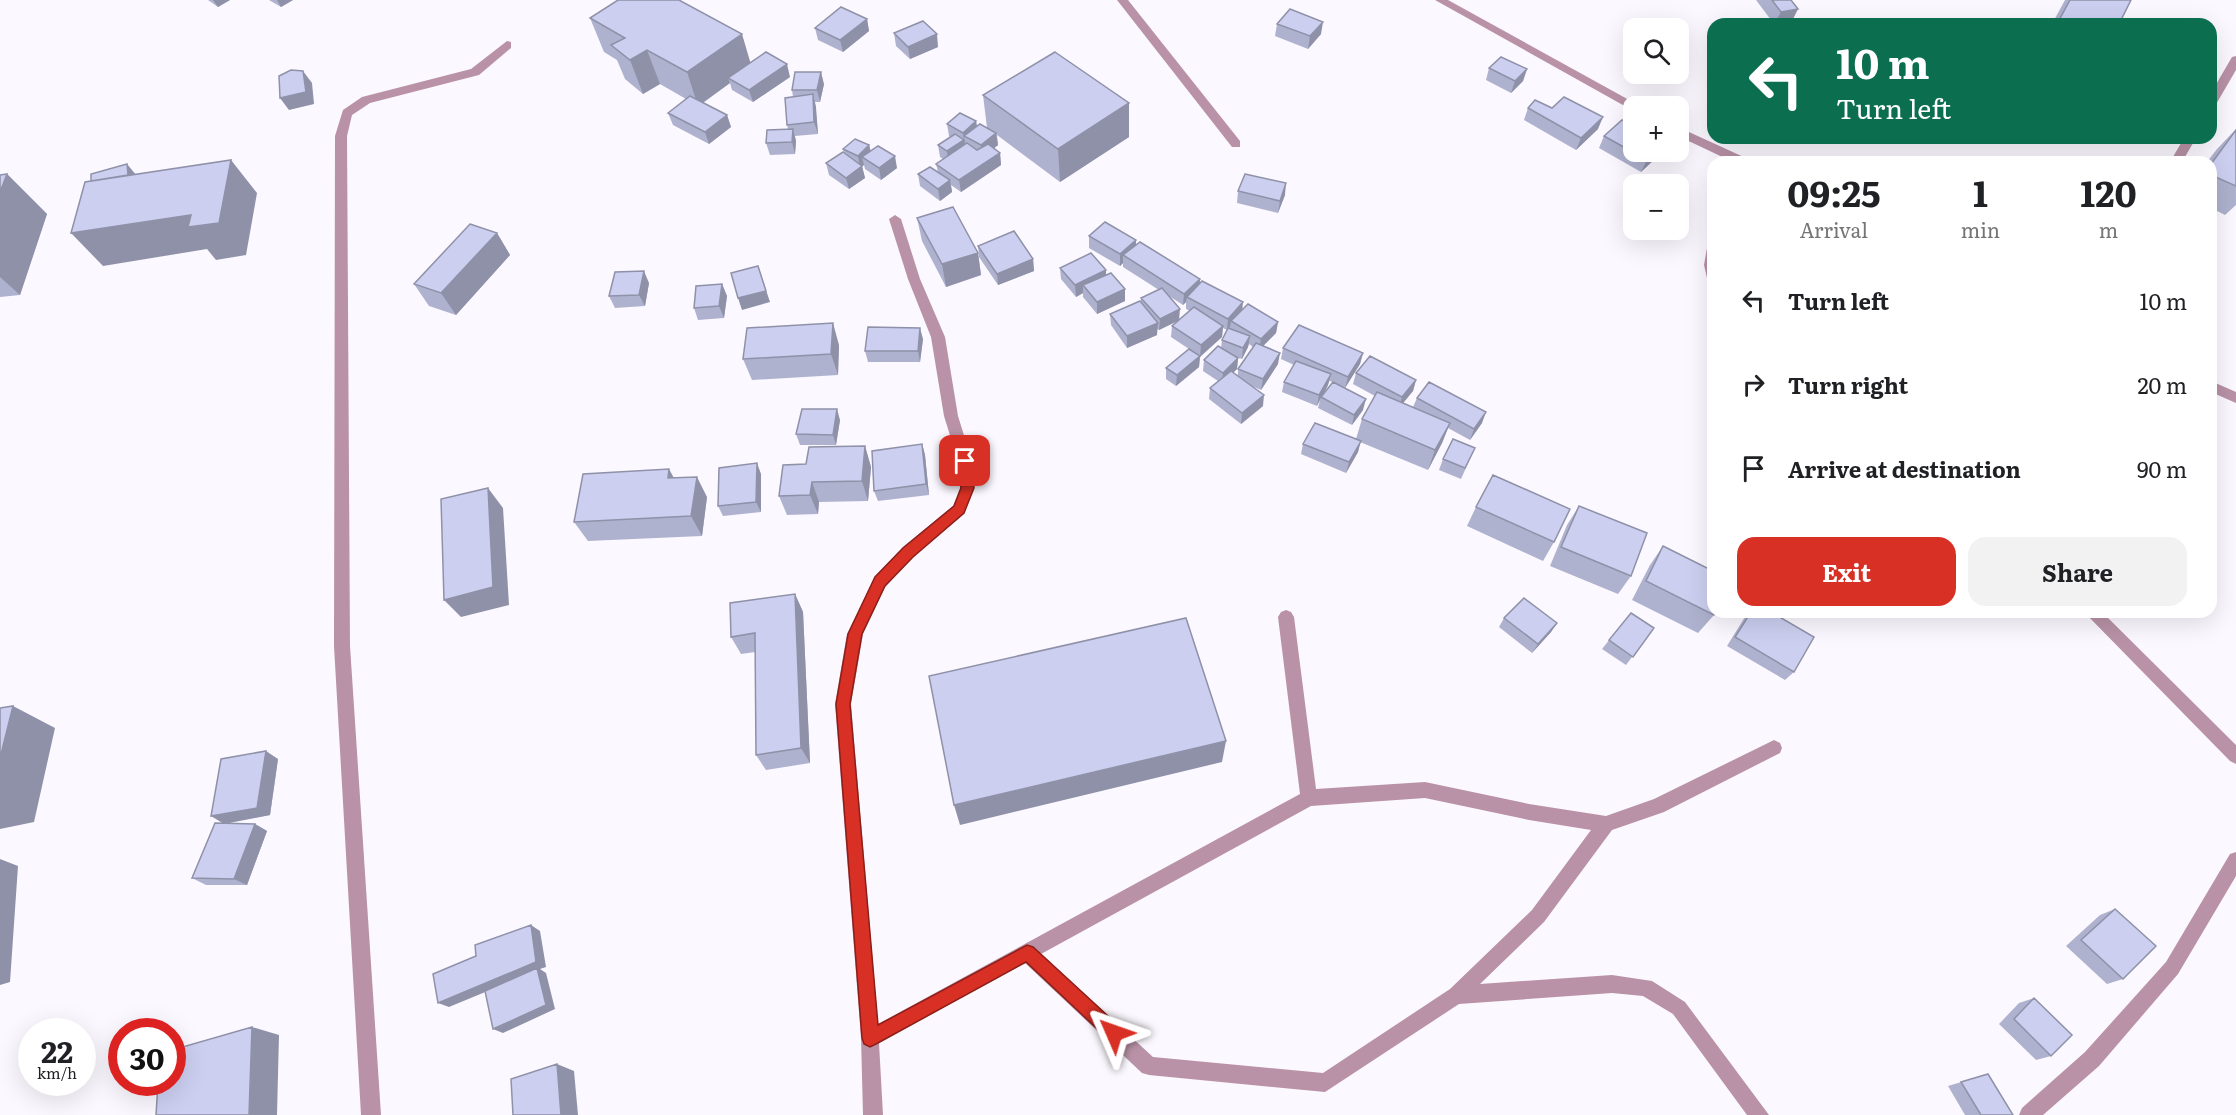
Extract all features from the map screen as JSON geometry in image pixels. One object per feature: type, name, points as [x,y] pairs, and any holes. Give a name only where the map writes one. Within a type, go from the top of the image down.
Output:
[{"type":"street","points":[[1122,0],[1236,144]]},
{"type":"street","points":[[1440,0],[1623,100]]},
{"type":"street","points":[[371,1115],[342,646],[341,136],[347,113],[366,100],[475,72],[507,45]]},
{"type":"street","points":[[2217,93],[2236,60]]},
{"type":"street","points":[[1689,136],[1731,156]]},
{"type":"street","points":[[873,1115],[870,1038],[843,704],[855,634],[880,582],[908,552],[959,510],[967,488],[965,461],[951,416],[938,337],[914,279],[895,219]]},
{"type":"street","points":[[2217,389],[2236,398]]},
{"type":"street","points":[[1286,617],[1309,798]]},
{"type":"street","points":[[2098,618],[2236,756]]},
{"type":"street","points":[[870,1038],[1309,798],[1425,790],[1529,812],[1606,824],[1658,806],[1774,748]]},
{"type":"street","points":[[1027,953],[1149,1066],[1325,1083],[1456,995],[1538,916],[1606,824]]},
{"type":"street","points":[[2029,1115],[2092,1059],[2172,968],[2236,860]]},
{"type":"street","points":[[1456,995],[1612,984],[1647,987],[1679,1008],[1759,1115]]},
{"type":"building","points":[[618,0],[679,0],[742,34],[687,72],[647,50],[630,60],[611,45],[625,38],[590,18]]},
{"type":"building","points":[[1772,0],[1791,0],[1798,9],[1781,12]]},
{"type":"building","points":[[2070,0],[2131,0],[2122,18],[2060,18]]},
{"type":"building","points":[[841,7],[867,19],[840,40],[815,28]]},
{"type":"building","points":[[1290,9],[1323,22],[1310,36],[1277,24]]},
{"type":"building","points":[[923,21],[937,34],[908,47],[894,33]]},
{"type":"building","points":[[766,52],[787,64],[749,90],[728,78]]},
{"type":"building","points":[[1055,52],[1129,103],[1058,149],[983,95]]},
{"type":"building","points":[[1501,57],[1527,69],[1515,81],[1489,68]]},
{"type":"building","points":[[291,70],[303,71],[306,92],[280,98],[279,76]]},
{"type":"building","points":[[795,72],[821,72],[817,90],[792,90]]},
{"type":"building","points":[[813,94],[814,122],[787,125],[785,98]]},
{"type":"building","points":[[690,96],[727,115],[705,132],[668,113]]},
{"type":"building","points":[[1564,97],[1603,117],[1581,138],[1528,108],[1535,100],[1552,108]]},
{"type":"building","points":[[960,113],[976,121],[963,133],[947,124]]},
{"type":"building","points":[[1622,120],[1623,120],[1623,147],[1604,136]]},
{"type":"building","points":[[980,124],[996,133],[981,145],[964,136]]},
{"type":"building","points":[[793,129],[792,142],[766,143],[767,130]]},
{"type":"building","points":[[2236,130],[2236,186],[2217,178],[2217,156]]},
{"type":"building","points":[[955,134],[964,140],[947,151],[938,145]]},
{"type":"building","points":[[855,139],[869,145],[858,156],[843,149]]},
{"type":"building","points":[[967,143],[977,150],[988,144],[1000,153],[959,180],[936,164]]},
{"type":"building","points":[[878,146],[895,156],[879,168],[862,157]]},
{"type":"building","points":[[843,152],[862,166],[846,178],[826,163]]},
{"type":"building","points":[[231,160],[219,223],[188,227],[191,215],[71,233],[85,182]]},
{"type":"building","points":[[127,164],[128,175],[91,181],[91,174]]},
{"type":"building","points":[[930,167],[950,180],[938,189],[918,174]]},
{"type":"building","points":[[7,174],[0,192],[0,175]]},
{"type":"building","points":[[1245,174],[1286,183],[1280,201],[1238,191]]},
{"type":"building","points":[[953,207],[978,253],[942,264],[917,218]]},
{"type":"building","points":[[1105,222],[1136,240],[1120,254],[1089,236]]},
{"type":"building","points":[[470,224],[497,233],[441,293],[414,284]]},
{"type":"building","points":[[1014,231],[1033,259],[997,274],[978,246]]},
{"type":"building","points":[[1140,242],[1200,279],[1184,294],[1123,255]]},
{"type":"building","points":[[1091,253],[1106,270],[1075,285],[1060,268]]},
{"type":"building","points":[[758,266],[766,291],[738,298],[731,273]]},
{"type":"building","points":[[644,271],[639,295],[609,296],[615,272]]},
{"type":"building","points":[[1111,273],[1125,289],[1097,302],[1083,285]]},
{"type":"building","points":[[1202,281],[1243,302],[1228,319],[1187,297]]},
{"type":"building","points":[[722,284],[719,306],[694,308],[696,286]]},
{"type":"building","points":[[1162,288],[1180,309],[1160,319],[1141,298]]},
{"type":"building","points":[[1140,301],[1158,323],[1127,336],[1110,314]]},
{"type":"building","points":[[1248,304],[1278,322],[1261,339],[1231,321]]},
{"type":"building","points":[[1194,307],[1223,326],[1201,345],[1172,326]]},
{"type":"building","points":[[833,323],[831,354],[743,359],[747,328]]},
{"type":"building","points":[[1299,325],[1363,353],[1348,377],[1283,348]]},
{"type":"building","points":[[868,327],[920,328],[918,351],[865,351]]},
{"type":"building","points":[[1228,328],[1250,336],[1243,348],[1222,340]]},
{"type":"building","points":[[1256,343],[1280,353],[1263,379],[1238,369]]},
{"type":"building","points":[[1218,346],[1238,358],[1223,373],[1204,360]]},
{"type":"building","points":[[1189,349],[1200,356],[1177,375],[1166,368]]},
{"type":"building","points":[[1370,356],[1416,380],[1402,397],[1356,373]]},
{"type":"building","points":[[1296,361],[1331,374],[1319,395],[1284,382]]},
{"type":"building","points":[[1231,371],[1264,395],[1242,413],[1210,388]]},
{"type":"building","points":[[1333,382],[1366,399],[1354,415],[1321,397]]},
{"type":"building","points":[[1429,382],[1486,412],[1474,429],[1417,398]]},
{"type":"building","points":[[1377,392],[1450,423],[1435,450],[1362,419]]},
{"type":"building","points":[[802,409],[837,409],[833,435],[796,434]]},
{"type":"building","points":[[1315,423],[1361,441],[1349,462],[1303,444]]},
{"type":"building","points":[[1453,439],[1475,448],[1465,468],[1443,459]]},
{"type":"building","points":[[922,444],[926,484],[874,491],[872,451]]},
{"type":"building","points":[[865,446],[862,481],[812,482],[810,495],[779,496],[783,465],[806,464],[809,447]]},
{"type":"building","points":[[757,463],[756,502],[718,506],[719,468]]},
{"type":"building","points":[[669,469],[668,478],[697,477],[691,516],[574,522],[583,474]]},
{"type":"building","points":[[1493,475],[1570,509],[1554,542],[1476,507]]},
{"type":"building","points":[[488,488],[493,587],[444,600],[441,499]]},
{"type":"building","points":[[1579,506],[1647,533],[1631,576],[1561,547]]},
{"type":"building","points":[[1663,546],[1707,568],[1707,612],[1646,581]]},
{"type":"building","points":[[795,594],[801,748],[756,755],[755,633],[731,637],[730,603]]},
{"type":"building","points":[[1524,598],[1557,623],[1538,644],[1504,618]]},
{"type":"building","points":[[1631,613],[1654,628],[1633,657],[1609,640]]},
{"type":"building","points":[[1186,618],[1226,741],[954,805],[929,676]]},
{"type":"building","points":[[1747,618],[1781,618],[1814,637],[1794,672],[1735,637]]},
{"type":"building","points":[[13,706],[0,758],[0,708]]},
{"type":"building","points":[[266,751],[257,808],[211,816],[221,759]]},
{"type":"building","points":[[215,823],[255,824],[234,879],[192,878]]},
{"type":"building","points":[[2115,909],[2156,946],[2123,979],[2081,940]]},
{"type":"building","points":[[531,925],[536,962],[438,1003],[433,974],[476,956],[475,945]]},
{"type":"building","points":[[537,968],[546,1005],[493,1029],[485,991]]},
{"type":"building","points":[[2034,998],[2072,1035],[2051,1056],[2014,1019]]},
{"type":"building","points":[[252,1027],[249,1115],[156,1115],[157,1096],[186,1096],[186,1046]]},
{"type":"building","points":[[557,1064],[561,1115],[513,1115],[511,1079]]},
{"type":"building","points":[[1988,1074],[2013,1115],[1981,1115],[1961,1082]]},
{"type":"route","points":[[965,461],[967,488],[959,510],[908,552],[880,582],[855,634],[843,704],[870,1038],[1027,953],[1114,1033]]}]
